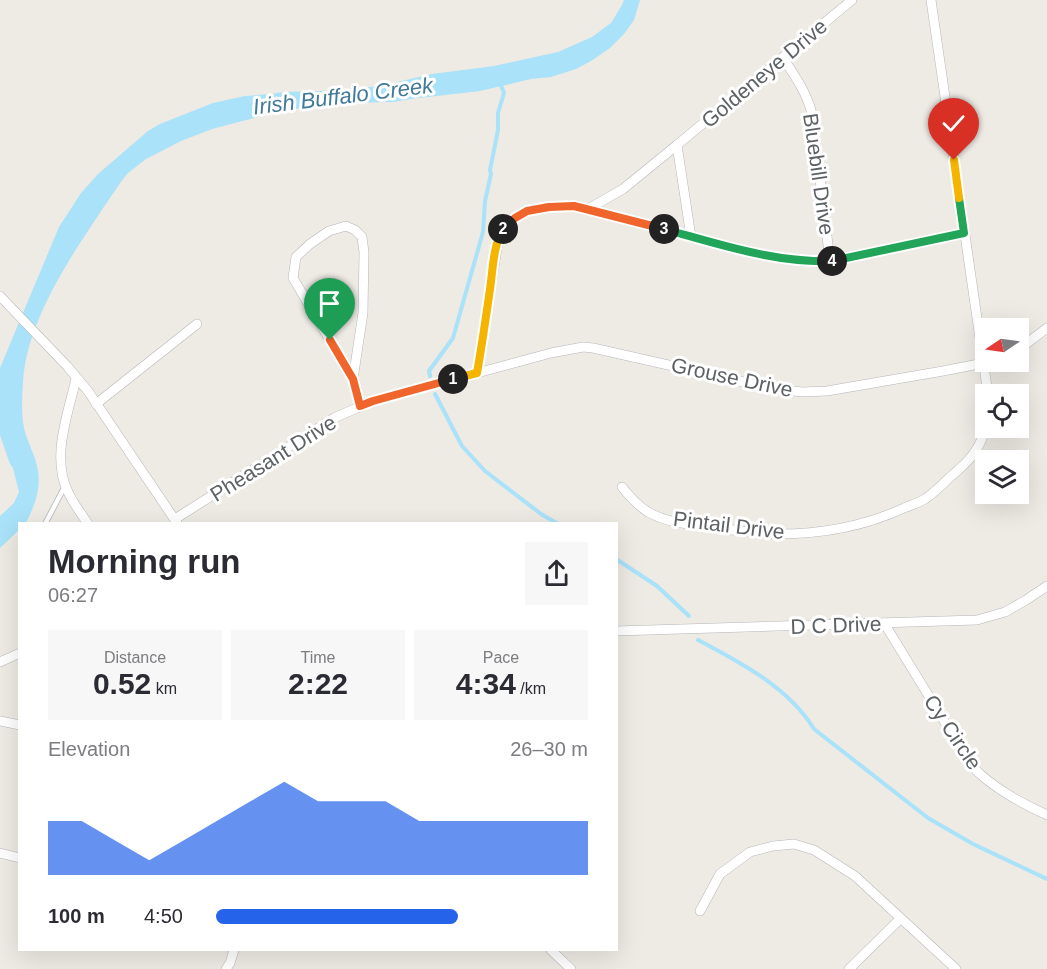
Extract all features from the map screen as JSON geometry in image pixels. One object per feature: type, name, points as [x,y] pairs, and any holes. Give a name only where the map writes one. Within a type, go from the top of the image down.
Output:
[{"type":"street","name":"Goldeneye Drive","points":[[588,209],[623,189],[852,0]]},
{"type":"street","points":[[931,0],[978,318]]},
{"type":"street","name":"Bluebill Drive","points":[[783,58],[809,101],[830,261]]},
{"type":"street","points":[[677,145],[692,237]]},
{"type":"street","points":[[477,373],[499,236],[505,226],[527,211],[574,206],[766,256],[794,260],[830,261],[964,233]]},
{"type":"street","points":[[353,379],[363,313],[364,252],[362,237],[355,230],[346,226],[329,231],[296,257],[293,278],[353,379],[360,406]]},
{"type":"street","points":[[0,296],[67,366],[88,392],[177,521]]},
{"type":"street","points":[[96,404],[197,324]]},
{"type":"street","points":[[1029,342],[1047,328]]},
{"type":"street","name":"Grouse Drive","points":[[477,373],[584,347],[775,389],[802,392],[827,391],[975,364]]},
{"type":"street","name":"Pheasant Drive","points":[[177,521],[334,418],[373,401],[477,373]]},
{"type":"street","points":[[76,379],[64,430],[61,455],[62,476],[68,493],[87,522]]},
{"type":"street","name":"Pintail Drive","points":[[622,487],[634,502],[649,512],[690,525],[779,534],[829,530],[886,516],[924,500],[964,465],[976,452],[983,438]]},
{"type":"street","name":"D C Drive","points":[[618,632],[977,620],[1005,612],[1047,585]]},
{"type":"street","name":"Cy Circle","points":[[884,623],[965,755],[978,772],[994,785],[1047,815]]},
{"type":"street","points":[[0,662],[18,654]]},
{"type":"street","points":[[0,721],[18,725]]},
{"type":"street","points":[[700,910],[720,874],[750,852],[794,844],[814,850],[855,876],[956,969]]},
{"type":"street","points":[[0,853],[18,858]]},
{"type":"street","points":[[849,969],[900,918]]},
{"type":"street","points":[[226,969],[234,951]]},
{"type":"street","points":[[552,951],[571,969]]},
{"type":"lane","points":[[46,522],[65,485]]},
{"type":"water","name":"Irish Buffalo Creek","points":[[624,0],[640,0],[634,20],[624,34],[610,48],[576,69],[551,77],[531,79],[480,91],[393,102],[326,103],[269,114],[212,129],[181,141],[146,159],[128,173],[74,252],[46,303],[35,330],[27,356],[22,411],[25,433],[37,465],[38,492],[26,522],[18,522],[18,531],[0,548],[0,516],[14,503],[19,492],[13,468],[0,435],[0,368],[59,227],[81,193],[98,174],[148,131],[213,103],[245,96],[283,92],[380,86],[432,74],[494,66],[558,52],[592,37],[611,23]]},
{"type":"waterway","points":[[430,376],[429,371],[453,338],[483,232],[485,201],[498,130],[498,113],[504,93],[500,83]]},
{"type":"waterway","points":[[435,394],[462,446],[485,471],[555,522]]},
{"type":"waterway","points":[[618,560],[657,586],[689,616]]},
{"type":"waterway","points":[[698,640],[747,667],[777,688],[803,714],[814,729],[928,818],[973,844],[1047,879]]},
{"type":"route","points":[[330,340],[353,379],[360,406],[477,373],[499,236],[505,226],[527,211],[549,207],[574,206],[588,209],[766,256],[794,260],[830,261],[964,233],[954,160]]}]
